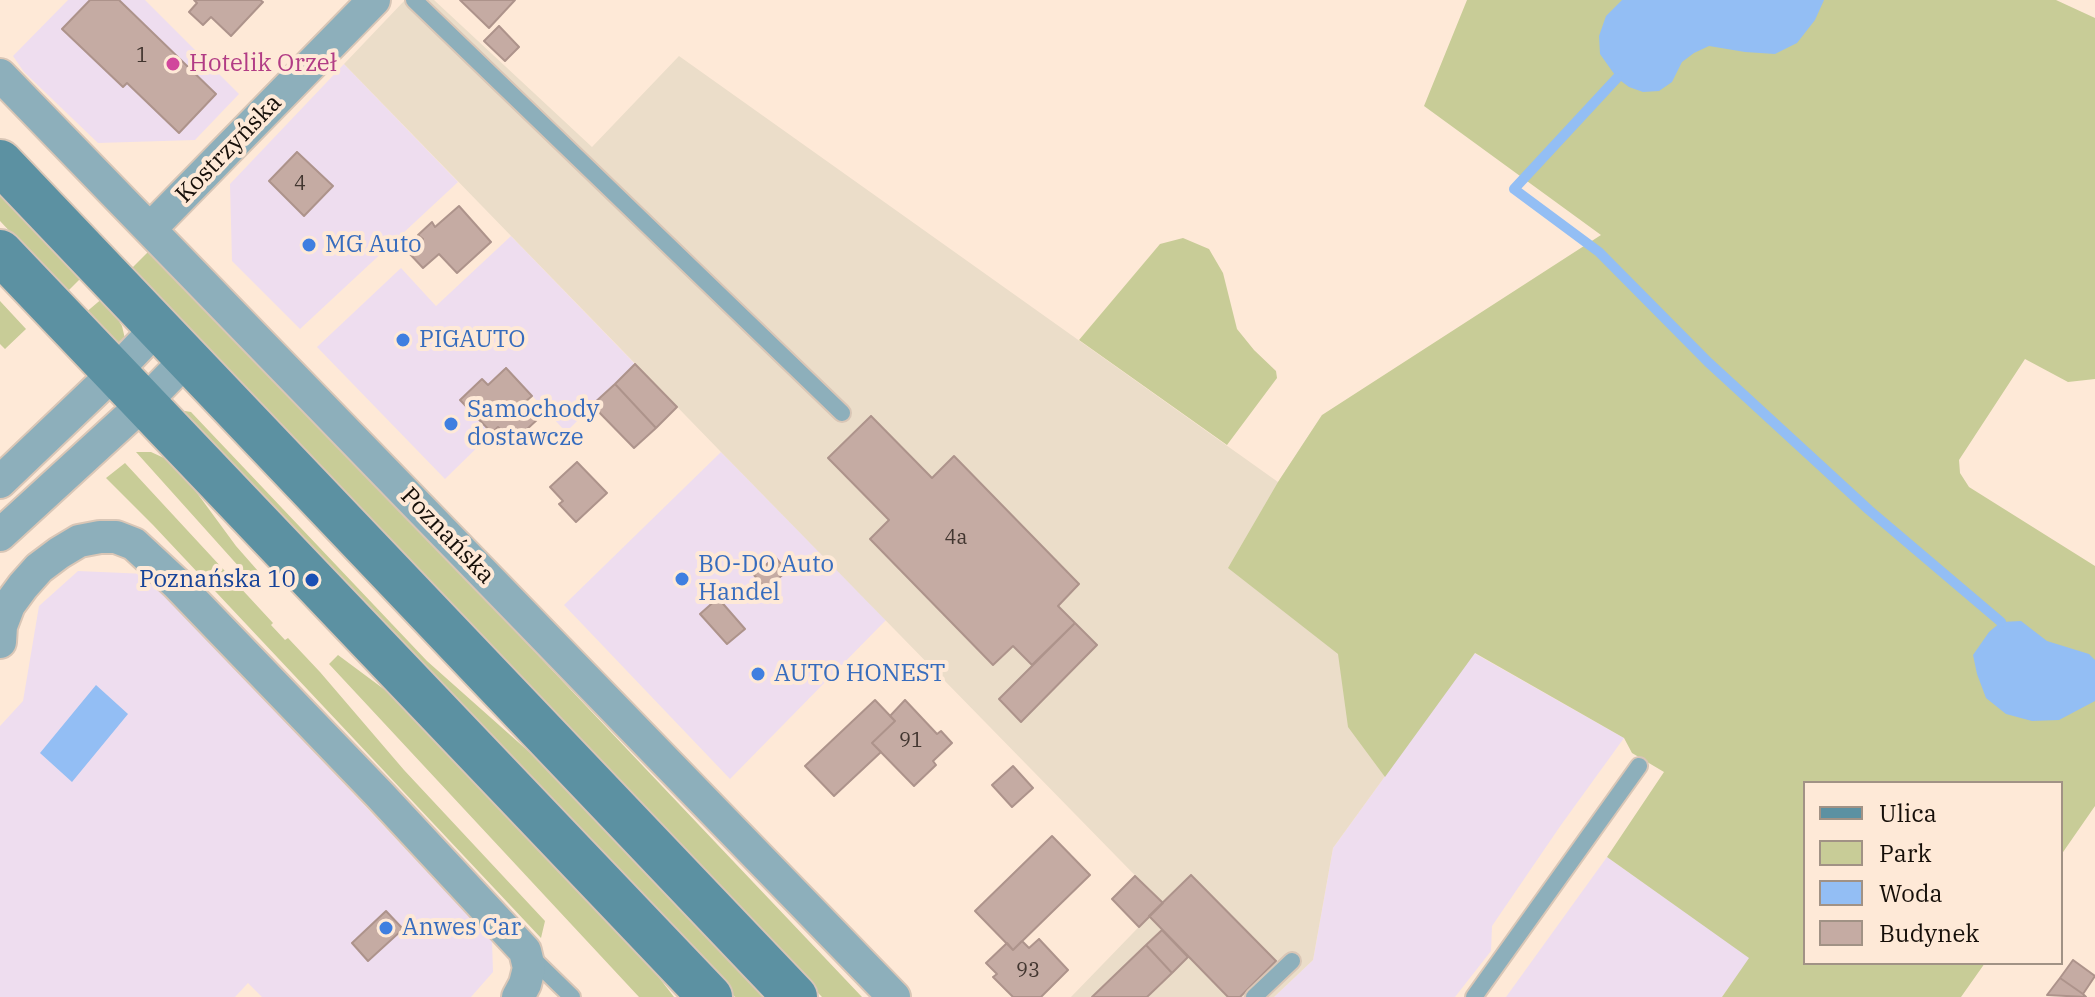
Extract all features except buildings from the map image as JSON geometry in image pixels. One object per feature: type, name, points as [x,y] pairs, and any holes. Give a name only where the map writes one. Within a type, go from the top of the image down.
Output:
[{"type":"main road","points":[[0,162],[795,997]]},
{"type":"main road","points":[[0,252],[710,997]]},
{"type":"street","name":"Kostrzyńska","points":[[150,229],[374,0]]},
{"type":"street","name":"Poznańska","points":[[0,75],[894,997]]},
{"type":"street","points":[[0,535],[129,387],[158,327]]},
{"type":"street","points":[[0,482],[129,387],[187,359]]},
{"type":"street","points":[[0,642],[1,626],[9,605],[39,568],[59,553],[79,541],[100,537],[116,537],[134,544],[379,794],[525,951],[529,968],[518,997]]},
{"type":"lane","points":[[414,0],[842,413]]},
{"type":"lane","points":[[1474,997],[1639,766]]},
{"type":"lane","points":[[525,951],[572,997]]},
{"type":"lane","points":[[1254,997],[1292,961]]},
{"type":"shaded area","points":[[68,0],[145,0],[239,94],[195,140],[98,143],[24,72],[13,56]]},
{"type":"shaded area","points":[[405,0],[434,0],[592,147],[679,56],[1278,482],[1322,415],[1704,336],[1333,848],[1313,960],[1274,997],[1071,997],[1162,903],[344,64]]},
{"type":"shaded area","points":[[344,64],[458,182],[300,329],[232,261],[230,184]]},
{"type":"shaded area","points":[[511,236],[635,364],[566,432],[506,368],[488,385],[482,380],[461,400],[492,433],[445,479],[317,347],[401,268],[436,306]]},
{"type":"shaded area","points":[[721,452],[886,620],[730,779],[564,605]]},
{"type":"shaded area","points":[[78,571],[147,574],[492,941],[493,972],[471,997],[262,997],[248,983],[235,997],[0,997],[0,726],[23,701],[39,606]]},
{"type":"shaded area","points":[[1474,653],[1624,738],[1492,926],[1491,951],[1455,997],[1274,997],[1313,960],[1333,848]]},
{"type":"shaded area","points":[[1607,857],[1750,958],[1722,997],[1506,997]]},
{"type":"green space","points":[[1467,0],[2056,0],[2095,18],[2095,379],[2068,382],[2025,359],[1959,460],[1960,473],[1969,487],[2095,566],[2095,806],[2063,852],[2063,781],[1803,781],[1803,965],[1984,965],[1961,997],[1722,997],[1749,958],[1607,857],[1664,772],[1632,753],[1624,738],[1475,653],[1385,777],[1348,727],[1338,654],[1228,568],[1278,482],[1322,415],[1601,235],[1424,106]]},
{"type":"green space","points":[[0,188],[84,275],[67,292],[0,221]]},
{"type":"green space","points":[[1183,238],[1209,249],[1223,273],[1237,329],[1276,371],[1277,378],[1227,445],[1079,340],[1160,244]]},
{"type":"green space","points":[[152,248],[862,997],[822,997],[128,272]]},
{"type":"green space","points":[[104,297],[122,326],[126,343],[123,349],[84,314]]},
{"type":"green space","points":[[0,301],[26,329],[5,349],[0,344]]},
{"type":"green space","points":[[185,411],[191,412],[427,661],[572,790],[770,997],[735,997],[181,419]]},
{"type":"green space","points":[[136,452],[151,452],[175,463],[258,571],[250,579]]},
{"type":"green space","points":[[125,463],[273,623],[271,625],[320,672],[404,770],[545,921],[541,938],[106,478]]},
{"type":"green space","points":[[338,655],[408,707],[641,954],[674,997],[639,997],[329,664]]},
{"type":"water","points":[[1622,0],[1824,0],[1815,20],[1797,43],[1775,54],[1709,46],[1682,62],[1672,82],[1659,91],[1643,92],[1617,78],[1600,54],[1599,36],[1606,16]]},
{"type":"water","points":[[2021,621],[2047,641],[2089,654],[2095,660],[2095,701],[2059,720],[2032,721],[2006,714],[1986,698],[1973,655],[1989,632],[2001,622]]},
{"type":"water","points":[[96,685],[128,714],[72,782],[40,753]]},
{"type":"waterway","points":[[1617,78],[1514,189],[1599,252],[1708,362],[1869,510],[2001,622]]},
{"type":"place","name":"Hotelik Orzeł","points":[[173,64]]},
{"type":"place","name":"MG Auto","points":[[309,245]]},
{"type":"place","name":"PIGAUTO","points":[[403,340]]},
{"type":"place","name":"Samochody dostawcze","points":[[451,424]]},
{"type":"place","name":"BO-DO Auto Handel","points":[[682,579]]},
{"type":"place","name":"Poznańska 10","points":[[312,580]]},
{"type":"place","name":"AUTO HONEST","points":[[758,674]]},
{"type":"place","name":"Anwes Car","points":[[386,928]]}]
